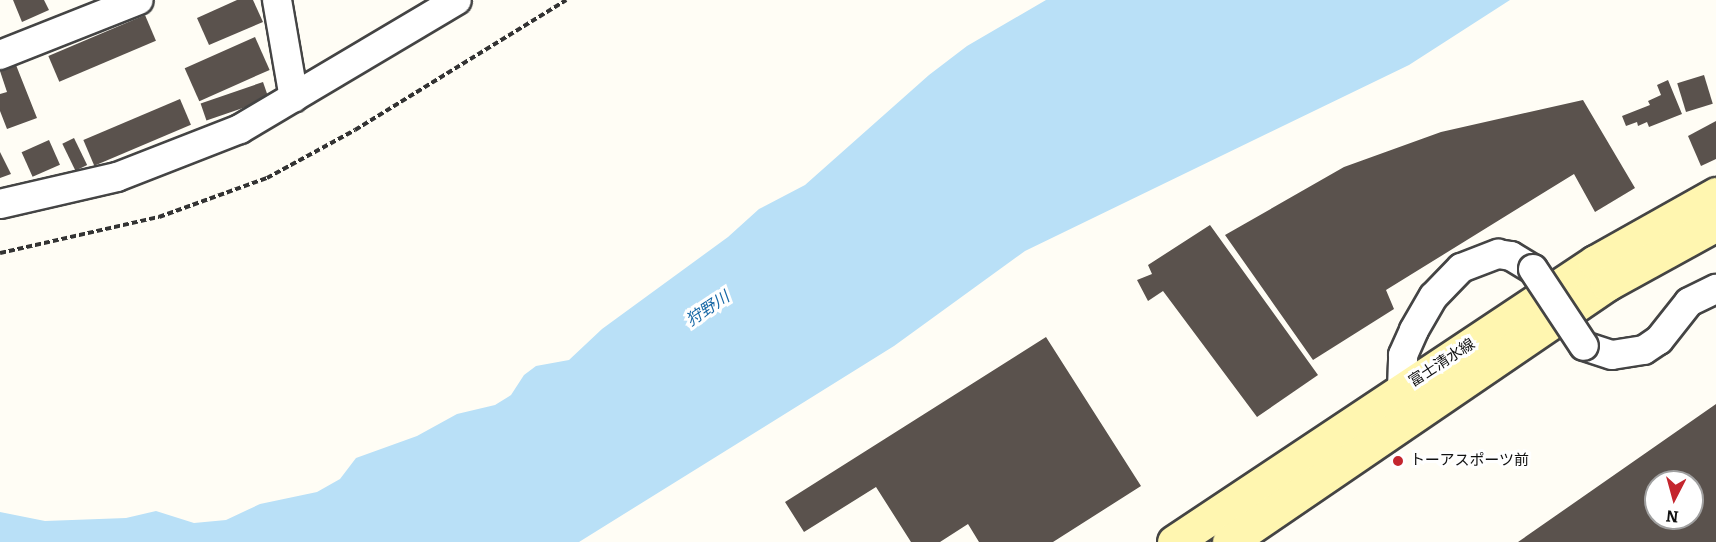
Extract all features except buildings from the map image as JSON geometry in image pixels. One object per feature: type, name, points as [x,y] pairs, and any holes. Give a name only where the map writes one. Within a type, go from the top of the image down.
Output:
[{"type":"main road","name":"富士清水線","points":[[1174,542],[1595,262],[1716,194]]},
{"type":"main road","name":"富士清水線","points":[[1229,542],[1607,284],[1716,224]]},
{"type":"street","points":[[0,55],[139,0]]},
{"type":"street","points":[[277,0],[294,98]]},
{"type":"street","points":[[0,204],[117,177],[240,129],[457,0]]},
{"type":"street","points":[[1402,389],[1403,355],[1414,330],[1434,296],[1461,268],[1498,254],[1511,256],[1533,269],[1584,346],[1612,355],[1644,350],[1659,340],[1689,302],[1716,289]]},
{"type":"path","points":[[0,253],[159,217],[267,178],[355,130],[566,0]]},
{"type":"water","name":"狩野川","points":[[1046,0],[1510,0],[1409,65],[1025,251],[894,346],[579,542],[0,542],[0,512],[45,521],[126,518],[156,511],[194,523],[226,520],[260,504],[317,492],[340,479],[356,458],[417,436],[457,414],[495,405],[511,395],[524,375],[536,366],[569,360],[602,329],[728,237],[759,209],[805,185],[929,75],[967,46]]},
{"type":"place","name":"トーアスポーツ前","points":[[1398,461]]}]
